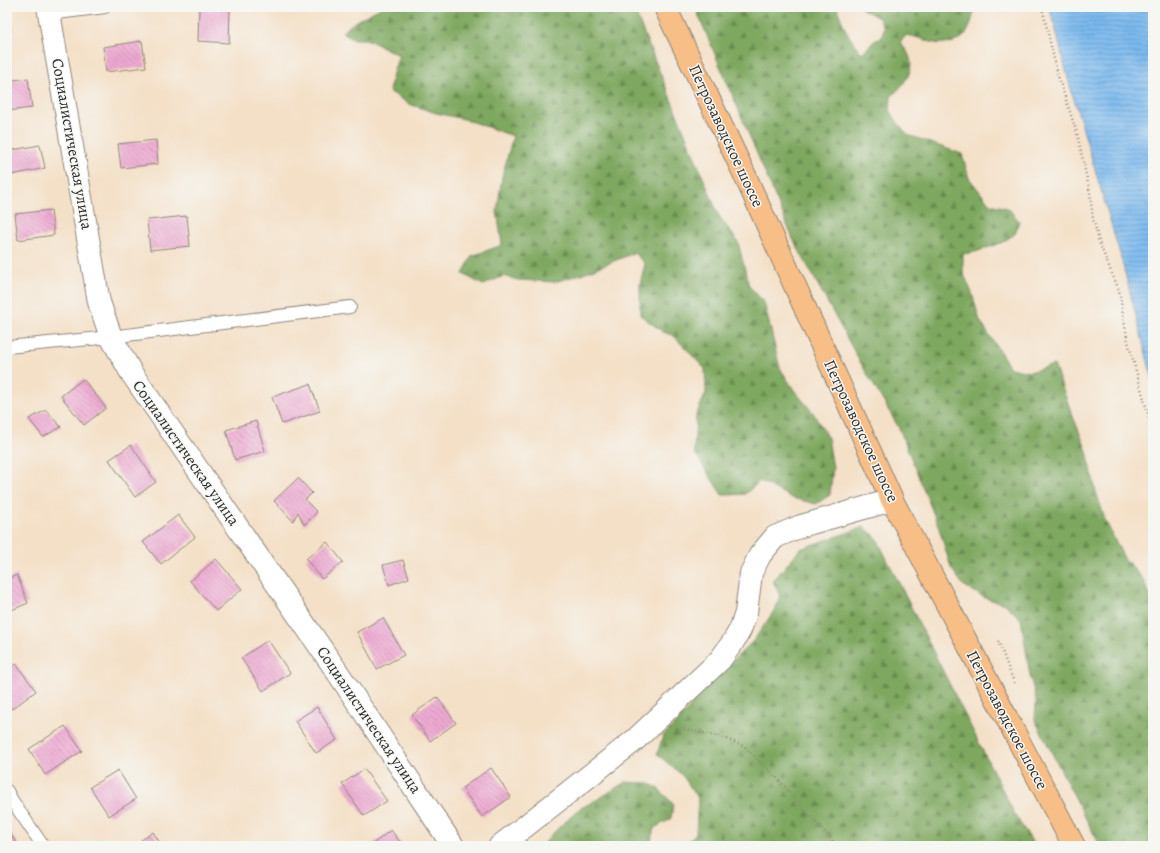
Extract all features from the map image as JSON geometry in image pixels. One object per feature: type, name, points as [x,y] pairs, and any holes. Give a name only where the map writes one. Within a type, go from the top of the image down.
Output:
[{"type":"main road","name":"Петрозаводское шоссе","points":[[666,7],[742,169],[892,500],[1074,846]]},
{"type":"street","name":"Социалистическая улица","points":[[49,10],[100,302],[111,338],[132,374],[336,670],[453,846]]},
{"type":"street","points":[[500,846],[634,740],[720,660],[740,630],[746,613],[751,573],[760,555],[775,537],[801,526],[892,500]]},
{"type":"lane","points":[[49,10],[105,7]]},
{"type":"lane","points":[[7,347],[111,338],[350,307]]},
{"type":"lane","points":[[7,791],[42,846]]},
{"type":"path","points":[[1042,7],[1058,76],[1077,133],[1090,193],[1093,219],[1100,245],[1119,290],[1127,338],[1153,432]]},
{"type":"path","points":[[654,722],[722,737],[744,747],[776,777],[837,846]]},
{"type":"green space","points":[[382,7],[633,7],[719,216],[738,242],[749,286],[764,302],[780,368],[794,390],[814,414],[828,438],[833,468],[830,495],[816,504],[792,498],[760,481],[745,494],[722,495],[694,452],[696,415],[706,393],[705,369],[673,335],[663,332],[640,315],[640,284],[645,264],[634,253],[584,273],[555,282],[518,280],[504,276],[483,285],[463,274],[472,256],[502,245],[497,211],[502,177],[513,136],[464,119],[436,113],[409,104],[389,91],[399,55],[366,39],[353,39],[342,32],[356,21]]},
{"type":"green space","points":[[695,7],[837,7],[846,31],[862,53],[873,42],[882,37],[884,28],[879,18],[861,7],[975,7],[970,26],[964,36],[954,42],[936,43],[907,35],[900,42],[908,53],[911,66],[910,72],[904,83],[891,97],[890,110],[897,122],[908,135],[962,154],[969,178],[990,204],[1008,208],[1019,221],[1015,234],[1001,243],[975,252],[963,254],[963,272],[972,293],[980,321],[1010,368],[1029,372],[1054,365],[1087,451],[1096,492],[1106,522],[1124,558],[1143,579],[1153,603],[1153,846],[1100,846],[1035,720],[1036,699],[1030,676],[1021,619],[1005,604],[985,598],[963,585],[951,568],[938,525],[899,428],[860,362],[793,239]]},
{"type":"green space","points":[[864,527],[876,537],[1015,815],[1035,846],[684,846],[696,833],[698,798],[682,775],[657,754],[663,736],[679,720],[714,679],[754,640],[774,611],[780,596],[773,581],[800,549]]},
{"type":"green space","points":[[625,782],[648,783],[659,789],[673,804],[671,819],[654,828],[651,841],[654,846],[542,846],[553,833],[579,809]]},
{"type":"water","points":[[1049,7],[1153,7],[1153,381],[1120,254],[1069,83]]},
{"type":"building","points":[[7,7],[9,7],[11,33],[7,33]]},
{"type":"building","points":[[199,7],[230,8],[229,43],[198,41]]},
{"type":"building","points":[[142,41],[146,67],[106,72],[103,47]]},
{"type":"building","points":[[28,78],[32,108],[7,111],[7,81]]},
{"type":"building","points":[[156,140],[158,164],[121,168],[118,144]]},
{"type":"building","points":[[40,145],[45,168],[7,176],[7,151]]},
{"type":"building","points":[[51,210],[54,235],[18,240],[15,214]]},
{"type":"building","points":[[187,216],[190,246],[150,250],[147,220]]},
{"type":"building","points":[[83,379],[106,408],[84,425],[61,396]]},
{"type":"building","points":[[310,384],[320,411],[282,424],[272,397]]},
{"type":"building","points":[[46,410],[61,427],[43,437],[29,419]]},
{"type":"building","points":[[256,421],[265,451],[235,460],[226,430]]},
{"type":"building","points":[[131,445],[156,482],[135,497],[109,460]]},
{"type":"building","points":[[298,478],[312,493],[305,500],[317,512],[304,525],[298,512],[293,521],[274,501]]},
{"type":"building","points":[[178,515],[195,537],[161,564],[143,542]]},
{"type":"building","points":[[327,542],[343,562],[322,579],[306,559]]},
{"type":"building","points":[[216,559],[242,589],[216,611],[190,581]]},
{"type":"building","points":[[403,560],[409,578],[389,585],[383,565]]},
{"type":"building","points":[[17,575],[28,603],[7,612],[7,579]]},
{"type":"building","points":[[383,618],[404,655],[377,669],[357,632]]},
{"type":"building","points":[[268,640],[290,673],[263,691],[241,658]]},
{"type":"building","points":[[16,664],[36,691],[12,709],[7,702],[7,671]]},
{"type":"building","points":[[437,697],[456,723],[430,741],[412,715]]},
{"type":"building","points":[[317,707],[337,740],[316,753],[295,721]]},
{"type":"building","points":[[65,726],[82,751],[45,775],[29,749]]},
{"type":"building","points":[[491,768],[511,797],[482,817],[462,788]]},
{"type":"building","points":[[364,769],[387,801],[364,816],[342,784]]},
{"type":"building","points":[[118,770],[136,799],[109,816],[90,787]]},
{"type":"building","points":[[7,829],[19,846],[7,846]]},
{"type":"building","points":[[391,830],[403,846],[370,846]]},
{"type":"building","points":[[153,832],[162,846],[133,846]]}]
